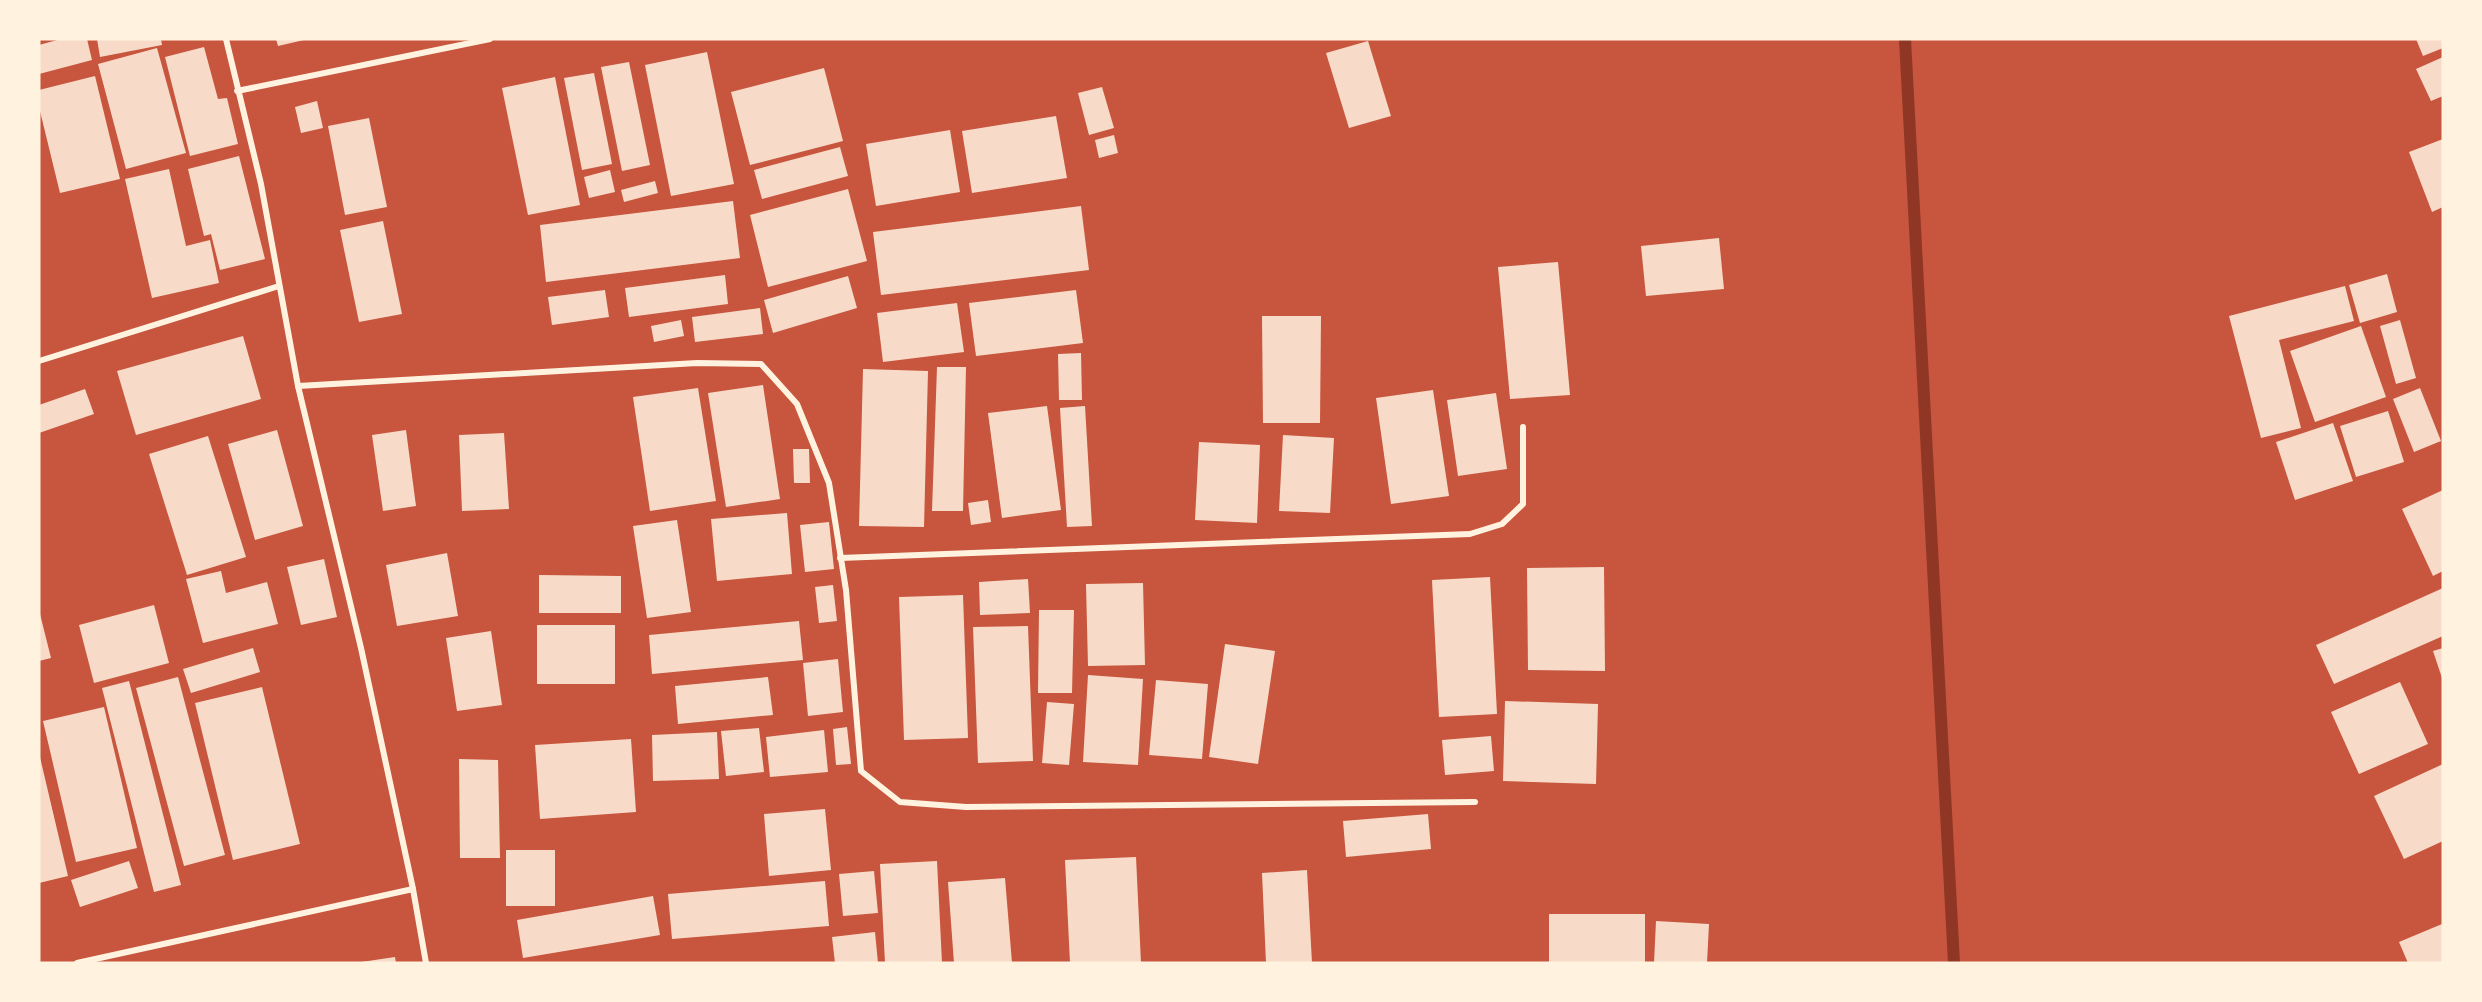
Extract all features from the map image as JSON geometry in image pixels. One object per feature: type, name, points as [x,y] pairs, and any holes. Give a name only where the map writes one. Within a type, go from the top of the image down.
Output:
[{"type":"street","points":[[226,39],[261,184],[298,386],[361,648],[413,889],[426,963]]},
{"type":"street","points":[[237,91],[490,39]]},
{"type":"street","points":[[39,362],[279,286]]},
{"type":"street","points":[[298,386],[696,363],[761,364],[797,404],[829,483],[846,590],[861,771],[900,802],[966,807],[1474,802]]},
{"type":"street","points":[[840,558],[1470,534],[1502,524],[1523,504],[1523,427]]},
{"type":"street","points":[[77,963],[413,889]]},
{"type":"building","points":[[61,39],[87,39],[92,60],[39,74],[39,45]]},
{"type":"building","points":[[97,39],[161,39],[162,45],[100,57]]},
{"type":"building","points":[[276,39],[304,39],[304,40],[278,46]]},
{"type":"building","points":[[2416,39],[2443,39],[2443,48],[2423,56]]},
{"type":"building","points":[[1368,41],[1391,116],[1349,128],[1326,53]]},
{"type":"building","points":[[204,47],[218,99],[227,98],[238,144],[190,156],[165,57]]},
{"type":"building","points":[[157,48],[186,153],[126,169],[98,64]]},
{"type":"building","points":[[707,52],[734,184],[671,196],[645,65]]},
{"type":"building","points":[[2443,57],[2443,96],[2431,101],[2416,69]]},
{"type":"building","points":[[629,62],[650,165],[622,171],[601,67]]},
{"type":"building","points":[[824,68],[843,141],[750,165],[731,92]]},
{"type":"building","points":[[594,73],[612,164],[582,170],[564,78]]},
{"type":"building","points":[[95,76],[120,179],[60,193],[39,107],[39,90]]},
{"type":"building","points":[[555,77],[580,205],[528,215],[502,88]]},
{"type":"building","points":[[1102,87],[1114,128],[1089,135],[1078,93]]},
{"type":"building","points":[[317,101],[323,128],[301,133],[295,107]]},
{"type":"building","points":[[1056,116],[1067,178],[972,193],[962,131]]},
{"type":"building","points":[[369,118],[387,207],[345,215],[328,126]]},
{"type":"building","points":[[950,130],[960,192],[876,206],[866,144]]},
{"type":"building","points":[[1114,135],[1118,153],[1099,158],[1095,140]]},
{"type":"building","points":[[2443,139],[2443,207],[2432,212],[2409,152]]},
{"type":"building","points":[[840,147],[848,176],[762,199],[754,170]]},
{"type":"building","points":[[239,156],[265,259],[220,270],[211,234],[204,236],[188,169]]},
{"type":"building","points":[[169,169],[186,246],[210,240],[219,283],[152,298],[125,179]]},
{"type":"building","points":[[610,170],[615,192],[589,198],[584,177]]},
{"type":"building","points":[[655,181],[658,193],[624,202],[621,190]]},
{"type":"building","points":[[848,189],[867,261],[768,287],[750,215]]},
{"type":"building","points":[[733,201],[740,258],[546,282],[540,225]]},
{"type":"building","points":[[1081,206],[1089,270],[881,295],[873,232]]},
{"type":"building","points":[[383,221],[402,314],[359,322],[340,230]]},
{"type":"building","points":[[1719,238],[1724,289],[1646,296],[1641,246]]},
{"type":"building","points":[[1558,262],[1570,395],[1510,399],[1498,267]]},
{"type":"building","points":[[2387,274],[2397,312],[2360,323],[2349,285]]},
{"type":"building","points":[[725,275],[728,304],[629,317],[625,288]]},
{"type":"building","points":[[848,276],[857,308],[773,333],[764,300]]},
{"type":"building","points":[[2345,286],[2354,321],[2279,340],[2301,428],[2261,438],[2229,316]]},
{"type":"building","points":[[605,290],[609,317],[552,325],[548,297]]},
{"type":"building","points":[[1076,290],[1083,343],[976,356],[969,303]]},
{"type":"building","points":[[957,303],[964,352],[883,362],[877,313]]},
{"type":"building","points":[[760,308],[763,334],[695,342],[692,317]]},
{"type":"building","points":[[1262,316],[1321,316],[1320,423],[1263,423]]},
{"type":"building","points":[[681,320],[684,336],[654,342],[651,326]]},
{"type":"building","points":[[2400,320],[2416,378],[2396,384],[2380,326]]},
{"type":"building","points":[[2361,326],[2386,397],[2315,422],[2290,351]]},
{"type":"building","points":[[243,336],[261,399],[136,435],[117,371]]},
{"type":"building","points":[[1081,353],[1082,400],[1059,400],[1058,354]]},
{"type":"building","points":[[937,367],[966,367],[963,511],[932,511]]},
{"type":"building","points":[[863,369],[928,371],[924,527],[859,526]]},
{"type":"building","points":[[763,385],[780,499],[726,507],[708,393]]},
{"type":"building","points":[[698,388],[716,501],[650,511],[633,397]]},
{"type":"building","points":[[2420,388],[2441,441],[2414,452],[2393,399]]},
{"type":"building","points":[[85,389],[94,414],[39,433],[39,405]]},
{"type":"building","points":[[1433,390],[1449,496],[1391,504],[1376,398]]},
{"type":"building","points":[[1496,393],[1507,469],[1458,476],[1447,400]]},
{"type":"building","points":[[1047,406],[1061,510],[1002,518],[988,413]]},
{"type":"building","points":[[1085,406],[1092,526],[1067,527],[1060,408]]},
{"type":"building","points":[[2388,411],[2404,462],[2356,477],[2340,426]]},
{"type":"building","points":[[2333,423],[2353,481],[2295,500],[2276,442]]},
{"type":"building","points":[[277,430],[303,526],[255,540],[228,444]]},
{"type":"building","points":[[406,430],[416,506],[383,511],[372,435]]},
{"type":"building","points":[[504,433],[509,509],[462,511],[459,435]]},
{"type":"building","points":[[1283,435],[1334,438],[1330,513],[1279,511]]},
{"type":"building","points":[[208,436],[246,557],[187,575],[149,454]]},
{"type":"building","points":[[1199,442],[1260,445],[1257,523],[1195,520]]},
{"type":"building","points":[[793,449],[809,449],[810,483],[794,483]]},
{"type":"building","points":[[2443,490],[2443,571],[2433,576],[2402,509]]},
{"type":"building","points":[[988,500],[991,522],[971,525],[968,503]]},
{"type":"building","points":[[787,513],[792,574],[717,581],[711,519]]},
{"type":"building","points":[[677,520],[691,612],[647,618],[633,526]]},
{"type":"building","points":[[829,522],[834,569],[805,572],[800,525]]},
{"type":"building","points":[[447,553],[458,616],[397,626],[386,565]]},
{"type":"building","points":[[324,559],[337,617],[301,625],[287,567]]},
{"type":"building","points":[[1604,567],[1605,671],[1528,670],[1527,568]]},
{"type":"building","points":[[221,571],[226,593],[267,582],[278,624],[203,643],[186,579]]},
{"type":"building","points":[[539,575],[621,576],[621,613],[539,613]]},
{"type":"building","points":[[1490,577],[1497,714],[1439,717],[1432,580]]},
{"type":"building","points":[[1028,579],[1030,613],[980,615],[979,582]]},
{"type":"building","points":[[1143,583],[1145,665],[1088,666],[1086,584]]},
{"type":"building","points":[[833,585],[837,621],[819,623],[815,587]]},
{"type":"building","points":[[2443,588],[2443,636],[2334,684],[2316,645]]},
{"type":"building","points":[[963,595],[968,738],[904,740],[899,597]]},
{"type":"building","points":[[154,605],[169,663],[94,683],[79,625]]},
{"type":"building","points":[[39,610],[51,658],[39,661]]},
{"type":"building","points":[[1039,610],[1074,610],[1072,693],[1038,693]]},
{"type":"building","points":[[799,621],[803,660],[652,674],[649,635]]},
{"type":"building","points":[[537,625],[615,625],[615,684],[537,684]]},
{"type":"building","points":[[1028,626],[1033,761],[978,763],[973,627]]},
{"type":"building","points":[[491,631],[502,705],[457,711],[446,638]]},
{"type":"building","points":[[1225,644],[1275,651],[1258,764],[1209,757]]},
{"type":"building","points":[[253,648],[260,672],[191,693],[183,669]]},
{"type":"building","points":[[2443,648],[2443,681],[2433,651]]},
{"type":"building","points":[[838,659],[843,712],[808,716],[803,663]]},
{"type":"building","points":[[1088,675],[1143,679],[1138,765],[1083,762]]},
{"type":"building","points":[[178,677],[225,855],[184,866],[136,688]]},
{"type":"building","points":[[768,677],[773,715],[678,724],[675,686]]},
{"type":"building","points":[[1156,680],[1208,684],[1202,759],[1149,755]]},
{"type":"building","points":[[129,681],[181,885],[154,892],[102,688]]},
{"type":"building","points":[[2400,682],[2428,744],[2359,774],[2331,712]]},
{"type":"building","points":[[262,687],[300,844],[233,860],[195,703]]},
{"type":"building","points":[[1505,701],[1598,704],[1596,784],[1503,781]]},
{"type":"building","points":[[1047,702],[1074,704],[1069,765],[1042,763]]},
{"type":"building","points":[[104,707],[137,848],[76,862],[43,721]]},
{"type":"building","points":[[847,727],[851,764],[836,765],[833,729]]},
{"type":"building","points":[[759,728],[764,772],[726,776],[721,731]]},
{"type":"building","points":[[824,730],[828,772],[770,777],[766,737]]},
{"type":"building","points":[[717,732],[719,779],[653,781],[652,735]]},
{"type":"building","points":[[1491,736],[1494,771],[1445,775],[1442,740]]},
{"type":"building","points":[[631,739],[636,812],[540,819],[535,745]]},
{"type":"building","points":[[39,753],[68,876],[39,883]]},
{"type":"building","points":[[459,759],[498,760],[500,858],[460,858]]},
{"type":"building","points":[[2443,764],[2443,841],[2404,859],[2374,796]]},
{"type":"building","points":[[825,809],[831,870],[769,876],[764,814]]},
{"type":"building","points":[[1428,814],[1431,849],[1346,857],[1343,821]]},
{"type":"building","points":[[506,850],[555,850],[555,906],[506,906]]},
{"type":"building","points":[[1136,857],[1141,963],[1070,963],[1065,860]]},
{"type":"building","points":[[129,861],[138,888],[80,907],[71,880]]},
{"type":"building","points":[[937,861],[942,963],[885,963],[880,864]]},
{"type":"building","points":[[1307,870],[1312,963],[1266,963],[1262,873]]},
{"type":"building","points":[[874,871],[878,913],[843,916],[839,874]]},
{"type":"building","points":[[1005,878],[1012,963],[954,963],[948,882]]},
{"type":"building","points":[[825,881],[829,926],[672,939],[668,894]]},
{"type":"building","points":[[653,896],[660,935],[523,958],[517,920]]},
{"type":"building","points":[[1549,914],[1645,914],[1645,963],[1549,963]]},
{"type":"building","points":[[1656,921],[1709,924],[1707,963],[1654,963]]},
{"type":"building","points":[[2442,924],[2443,963],[2408,963],[2399,942]]},
{"type":"building","points":[[875,932],[878,963],[835,963],[832,937]]},
{"type":"building","points":[[395,957],[396,963],[361,963],[361,962]]},
{"type":"waterway","points":[[1905,39],[1954,963]]}]
